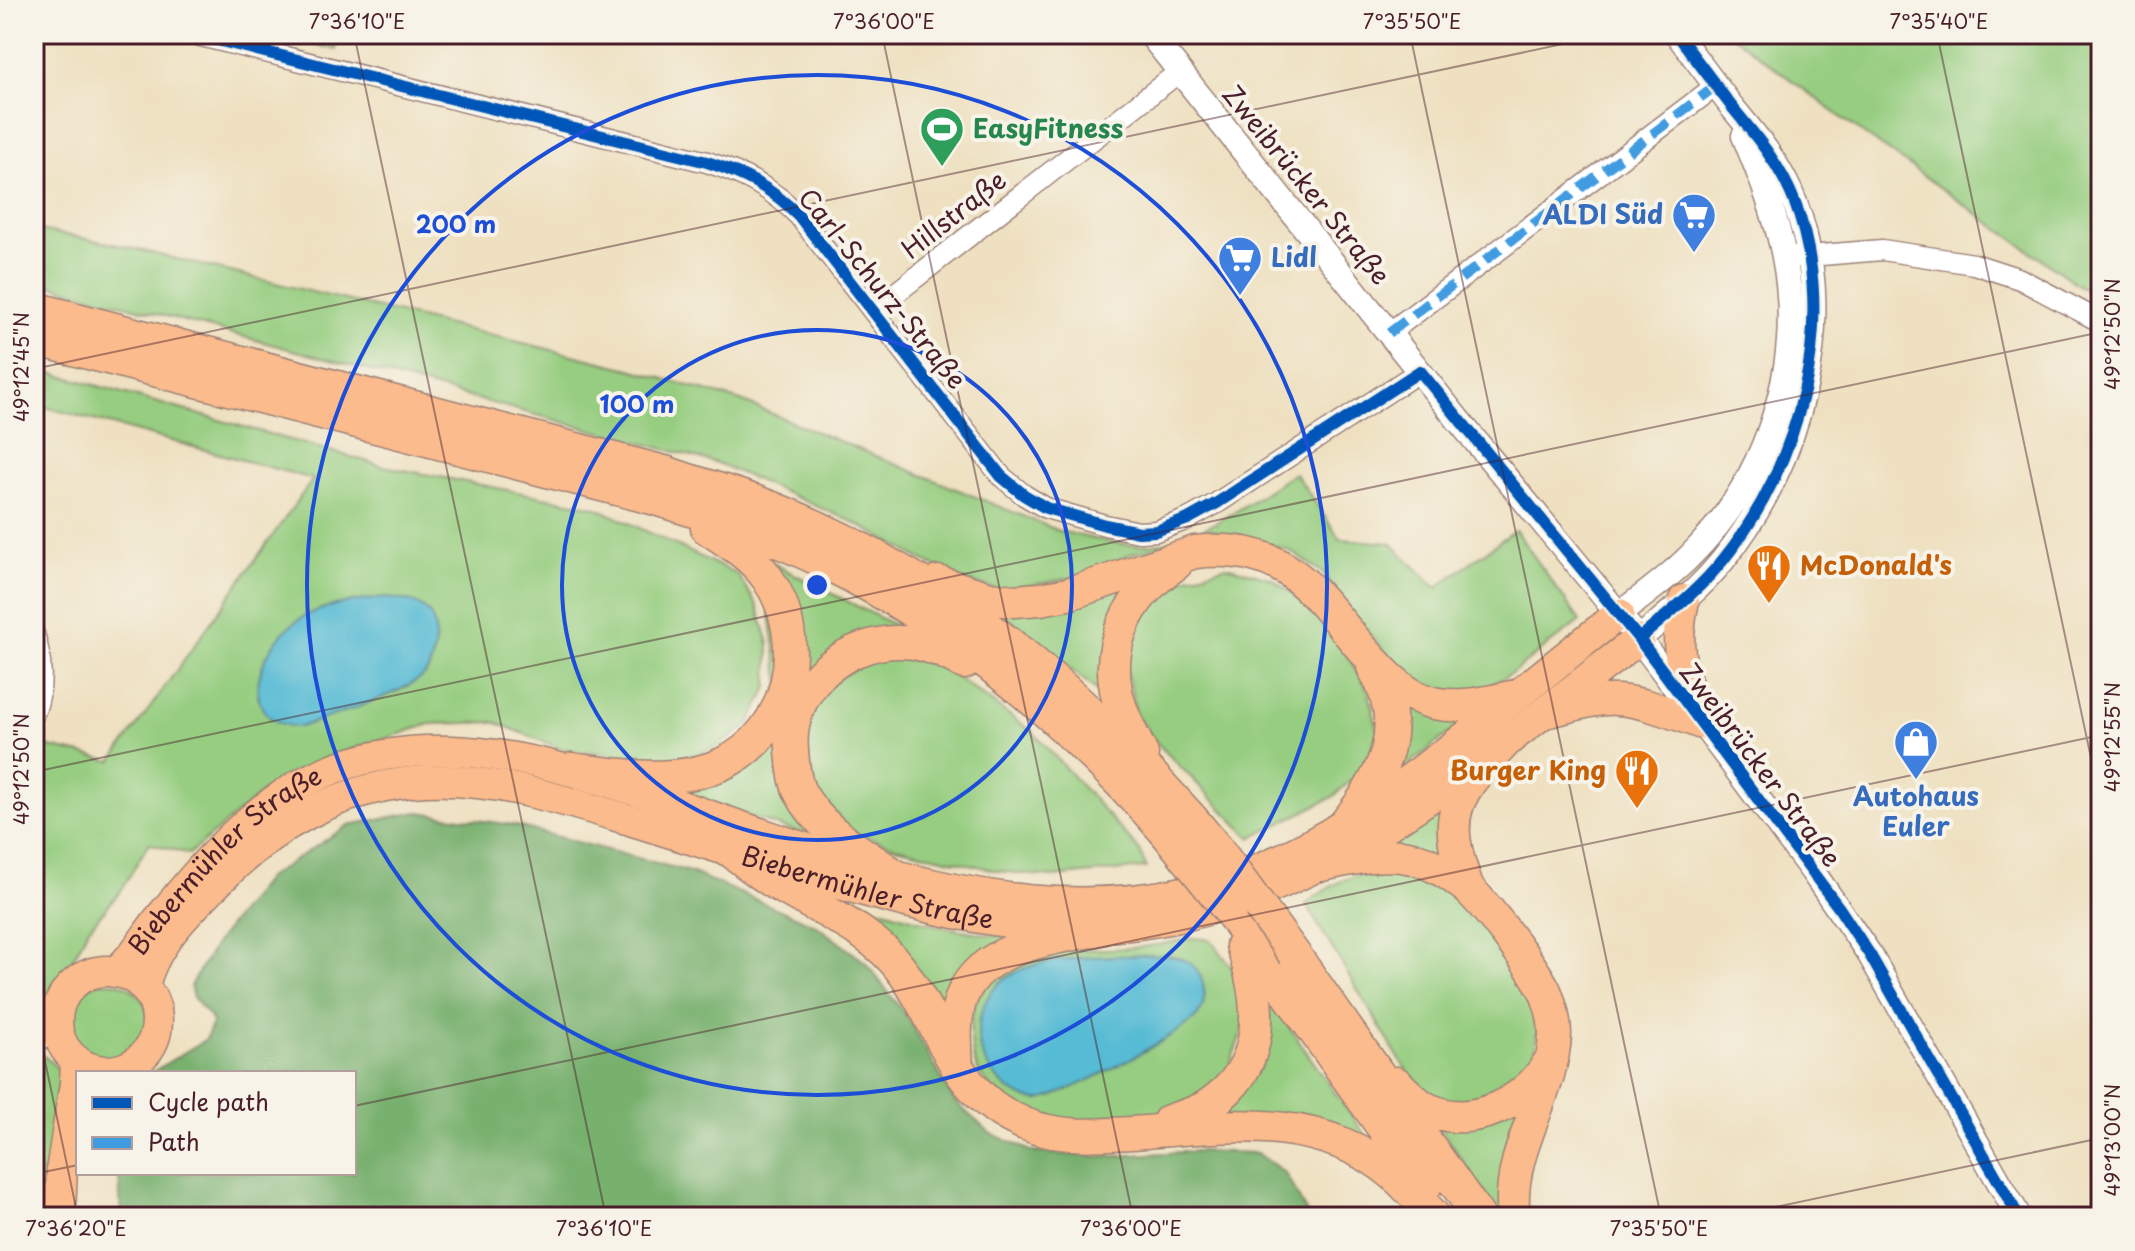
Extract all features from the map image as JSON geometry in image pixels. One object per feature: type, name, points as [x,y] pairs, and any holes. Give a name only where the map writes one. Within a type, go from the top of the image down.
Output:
[{"type":"highway","points":[[34,308],[668,473],[756,501],[872,556],[990,598],[1014,601],[1068,594],[1195,552],[1246,553],[1271,560],[1297,575],[1325,602],[1363,651],[1390,679],[1419,698],[1459,706],[1527,706]]},
{"type":"highway","points":[[34,339],[652,498],[741,527],[825,563],[934,625],[1029,695],[1178,824],[1219,851],[1270,962],[1365,1057],[1427,1110],[1450,1117],[1492,1111],[1517,1097],[1541,1076],[1552,1058]]},
{"type":"highway","points":[[571,769],[657,777],[696,773],[724,763],[754,742],[778,710],[789,676],[791,642],[785,610],[767,578],[741,550],[652,498]]},
{"type":"highway","points":[[1195,552],[1152,581],[1124,620],[1115,646],[1116,692],[1151,773],[1230,912],[1270,962],[1446,1217]]},
{"type":"highway","points":[[872,556],[939,595],[1044,671],[1151,773]]},
{"type":"highway","points":[[896,876],[820,822],[799,790],[791,742],[793,718],[804,693],[826,669],[849,653],[876,645],[909,643],[939,649],[1029,695]]},
{"type":"highway","points":[[1345,824],[1370,793],[1383,766],[1392,729],[1389,701],[1382,682],[1363,651]]},
{"type":"highway","points":[[1468,888],[1454,848],[1454,814],[1461,793],[1510,737]]},
{"type":"highway","points":[[731,851],[773,883],[852,926],[902,970],[957,1067],[984,1100],[1026,1125],[1084,1135],[1259,1125],[1291,1128],[1322,1135],[1371,1159],[1392,1174],[1435,1217]]},
{"type":"highway","points":[[1322,865],[1374,856],[1410,857],[1443,871],[1468,888],[1525,960],[1546,992],[1555,1032],[1552,1058],[1540,1104],[1516,1163],[1512,1187],[1514,1217]]},
{"type":"highway","points":[[957,1067],[959,1004],[970,982],[985,967],[1004,954],[1105,928]]},
{"type":"highway","points":[[1132,1133],[1209,1105],[1233,1086],[1250,1056],[1257,1028],[1256,989],[1270,962]]},
{"type":"highway","points":[[1365,1057],[1479,1217]]},
{"type":"main road","points":[[1684,600],[1678,626],[1678,650],[1683,676],[1702,724]]},
{"type":"main road","points":[[1527,706],[1619,614]]},
{"type":"main road","points":[[1527,706],[1639,639]]},
{"type":"main road","points":[[1527,706],[1617,700],[1702,724]]},
{"type":"main road","name":"Biebermühler Straße","points":[[115,972],[217,852],[264,808],[291,790],[338,767],[376,757],[441,750],[479,752],[571,769],[896,876],[1011,900],[1058,904],[1119,903],[1201,888],[1247,873],[1345,824],[1527,706]]},
{"type":"main road","name":"Biebermühler Straße","points":[[144,988],[147,973],[158,952],[201,899],[232,868],[264,841],[318,807],[358,791],[414,782],[469,782],[529,792],[921,907],[983,920],[1105,928],[1195,914],[1239,900],[1322,865],[1413,808],[1510,737],[1527,706]]},
{"type":"main road","points":[[60,1217],[62,1165],[75,1083],[57,1045],[57,1018],[47,1010],[81,979],[96,973],[115,972],[134,979],[144,988],[155,1007],[157,1018],[154,1039],[141,1057],[113,1071]]},
{"type":"main road","points":[[57,1045],[93,1069],[104,1071]]},
{"type":"main road","points":[[80,1175],[80,1217]]},
{"type":"street","name":"Carl-Schurz-Straße","points":[[193,34],[672,153],[738,172],[761,184],[782,198],[874,310],[1001,476],[1046,508],[1069,516],[1139,532],[1169,527],[1188,519],[1420,371]]},
{"type":"street","name":"Zweibrücker Straße","points":[[1150,34],[1639,639],[1839,908],[1870,955],[2019,1217]]},
{"type":"street","points":[[1639,639],[1722,562],[1750,521],[1786,450],[1809,361],[1813,321],[1796,256],[1777,223],[1733,107],[1677,34]]},
{"type":"street","name":"Hillstraße","points":[[874,310],[1179,72]]},
{"type":"street","points":[[1389,333],[1717,85]]},
{"type":"street","points":[[1796,256],[1882,250],[1974,264],[2020,279],[2101,322]]},
{"type":"street","points":[[1619,614],[1674,571],[1702,543],[1732,506],[1761,455],[1779,401],[1787,358],[1796,256]]},
{"type":"street","points":[[34,634],[40,665],[40,687],[34,713]]},
{"type":"green space","points":[[278,34],[337,34],[336,50]]},
{"type":"green space","points":[[1730,34],[2101,34],[2101,301],[1850,124]]},
{"type":"green space","points":[[34,229],[119,245],[630,369],[741,401],[1059,531],[1105,541],[1133,545],[1177,539],[1238,510],[1295,473],[1340,539],[1391,543],[1436,588],[1515,530],[1580,621],[1512,673],[1477,693],[1422,690],[1356,620],[1324,574],[1290,551],[1254,539],[1217,535],[1191,538],[1131,554],[1090,575],[1001,590],[958,579],[851,521],[717,463],[34,281]]},
{"type":"green space","points":[[34,368],[383,466],[595,507],[737,574],[757,605],[769,644],[768,687],[748,726],[718,746],[683,759],[653,759],[562,749],[495,722],[430,724],[320,760],[262,793],[189,854],[149,843],[120,892],[88,929],[66,973],[52,991],[34,1004],[34,764],[45,746],[112,761],[313,479],[34,404]]},
{"type":"green space","points":[[762,558],[908,632],[799,688],[819,839],[660,788],[784,713]]},
{"type":"green space","points":[[1227,566],[1273,579],[1308,606],[1340,644],[1369,692],[1378,732],[1364,768],[1333,797],[1251,838],[1157,743],[1136,715],[1126,667],[1132,629],[1174,581]]},
{"type":"green space","points":[[1137,578],[1106,698],[1001,613]]},
{"type":"green space","points":[[898,656],[942,667],[1033,732],[1140,851],[1146,868],[1052,877],[999,871],[896,847],[853,832],[811,787],[802,746],[819,696],[842,676],[874,659]]},
{"type":"green space","points":[[1397,695],[1473,715],[1386,782]]},
{"type":"green space","points":[[1455,792],[1446,863],[1376,846]]},
{"type":"green space","points":[[418,812],[513,825],[690,872],[816,925],[865,962],[908,1018],[955,1102],[990,1133],[1033,1152],[1101,1157],[1199,1151],[1257,1153],[1285,1173],[1309,1217],[121,1217],[119,1175],[356,1175],[356,1071],[154,1071],[206,1039],[213,1021],[193,997],[190,986],[218,940],[267,878],[349,825]]},
{"type":"green space","points":[[1406,867],[1437,879],[1470,908],[1522,982],[1535,1012],[1537,1037],[1534,1062],[1493,1098],[1451,1101],[1427,1092],[1408,1073],[1306,905],[1340,881],[1377,870]]},
{"type":"green space","points":[[814,889],[941,927],[1012,938],[944,1032]]},
{"type":"green space","points":[[1195,938],[1211,940],[1233,969],[1247,1017],[1224,1081],[1161,1113],[1129,1120],[1086,1123],[1029,1110],[991,1087],[980,1074],[974,1059],[971,1022],[978,998],[1002,970],[1041,954],[1146,947]]},
{"type":"green space","points":[[109,982],[124,985],[137,993],[145,1006],[148,1021],[145,1036],[137,1049],[124,1057],[109,1060],[94,1057],[81,1049],[73,1036],[70,1021],[73,1006],[81,993],[94,985]]},
{"type":"green space","points":[[1267,996],[1372,1145],[1207,1116],[1259,1069],[1271,1041]]},
{"type":"green space","points":[[34,1052],[40,1052],[61,1072],[46,1183],[49,1217],[36,1217],[34,1204]]},
{"type":"green space","points":[[1531,1100],[1500,1215],[1434,1119]]},
{"type":"water","points":[[381,598],[418,604],[429,614],[435,641],[431,663],[425,674],[402,689],[300,727],[279,722],[265,712],[259,698],[258,682],[263,664],[284,632],[298,620],[318,610]]},
{"type":"water","points":[[1151,955],[1183,959],[1198,971],[1204,1001],[1198,1015],[1188,1024],[1121,1064],[1070,1089],[1038,1100],[1028,1099],[1010,1090],[989,1068],[979,1042],[981,1015],[993,990],[1013,973],[1071,958]]},
{"type":"marked path","points":[[1389,333],[1717,85]]},
{"type":"cycle path","points":[[193,34],[707,162],[757,183],[799,216],[1001,476],[1046,508],[1105,525],[1139,532],[1156,531],[1188,519],[1420,371],[1639,639],[1839,908],[1870,955],[2019,1217]]},
{"type":"cycle path","points":[[1639,639],[1704,581],[1750,522],[1773,481],[1791,436],[1804,390],[1812,342],[1813,295],[1808,248],[1789,189],[1768,152],[1677,34]]},
{"type":"place","name":"EasyFitness","points":[[942,168]]},
{"type":"place","name":"ALDI Süd","points":[[1694,254]]},
{"type":"place","name":"Lidl","points":[[1240,297]]},
{"type":"place","name":"McDonald's","points":[[1769,605]]},
{"type":"place","name":"Autohaus Euler","points":[[1916,781]]},
{"type":"place","name":"Burger King","points":[[1637,810]]}]
